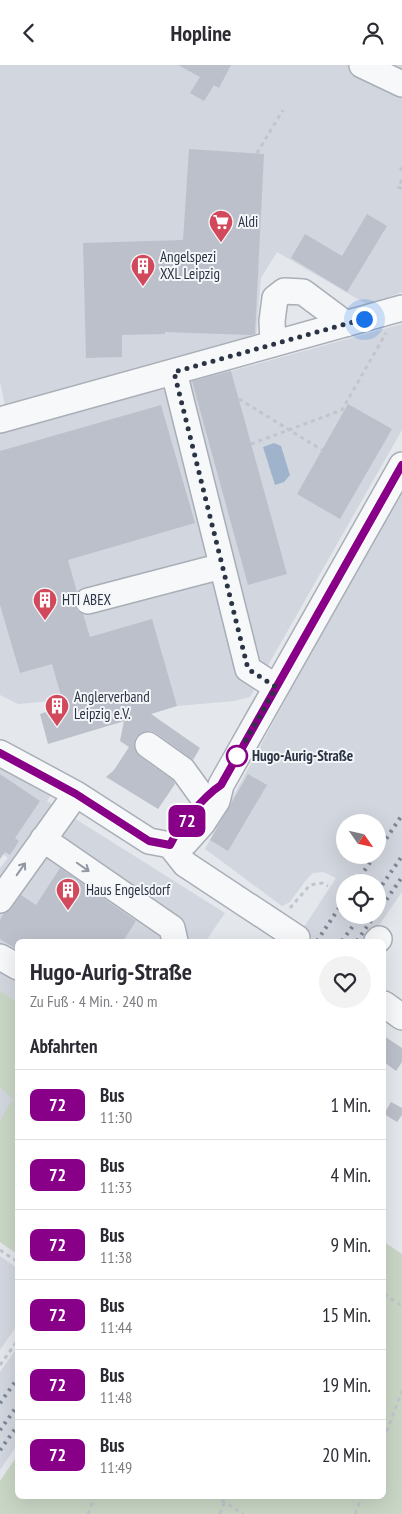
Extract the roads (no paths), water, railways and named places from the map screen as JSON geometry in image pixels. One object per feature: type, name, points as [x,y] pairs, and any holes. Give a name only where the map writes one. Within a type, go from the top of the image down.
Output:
[{"type":"street","points":[[362,65],[402,84]]},
{"type":"street","points":[[273,344],[272,321],[275,298],[284,291],[303,292],[346,324]]},
{"type":"street","points":[[0,420],[401,308]]},
{"type":"street","points":[[174,372],[248,669],[276,687]]},
{"type":"street","points":[[170,845],[176,833],[213,792],[276,687],[402,465]]},
{"type":"street","points":[[88,601],[222,566]]},
{"type":"street","points":[[148,745],[213,792]]},
{"type":"street","points":[[0,753],[76,794],[149,841],[170,845],[185,864],[297,938]]},
{"type":"street","points":[[0,900],[76,794]]},
{"type":"street","points":[[43,839],[172,928],[175,939]]},
{"type":"street","points":[[0,957],[15,965]]},
{"type":"street","points":[[386,1005],[402,1017]]},
{"type":"water","points":[[274,443],[281,446],[290,475],[284,482],[275,485],[263,447]]},
{"type":"railway","points":[[386,839],[402,815]]},
{"type":"railway","points":[[386,879],[402,856]]},
{"type":"railway","points":[[362,874],[369,864]]},
{"type":"railway","points":[[386,900],[402,877]]},
{"type":"railway","points":[[318,939],[336,912]]},
{"type":"railway","points":[[343,939],[354,924]]},
{"type":"railway","points":[[358,939],[369,924]]},
{"type":"railway","points":[[0,1403],[15,1382]]},
{"type":"railway","points":[[0,1430],[15,1409]]},
{"type":"railway","points":[[0,1450],[15,1429]]},
{"type":"place","name":"Aldi","points":[[221,243]]},
{"type":"place","name":"Angelspezi XXL Leipzig","points":[[143,287]]},
{"type":"place","name":"HTI ABEX","points":[[45,621]]},
{"type":"place","name":"Anglerverband Leipzig e.V.","points":[[57,727]]},
{"type":"place","name":"Hugo-Aurig-Straße","points":[[237,756]]},
{"type":"place","name":"Haus Engelsdorf","points":[[68,911]]}]
